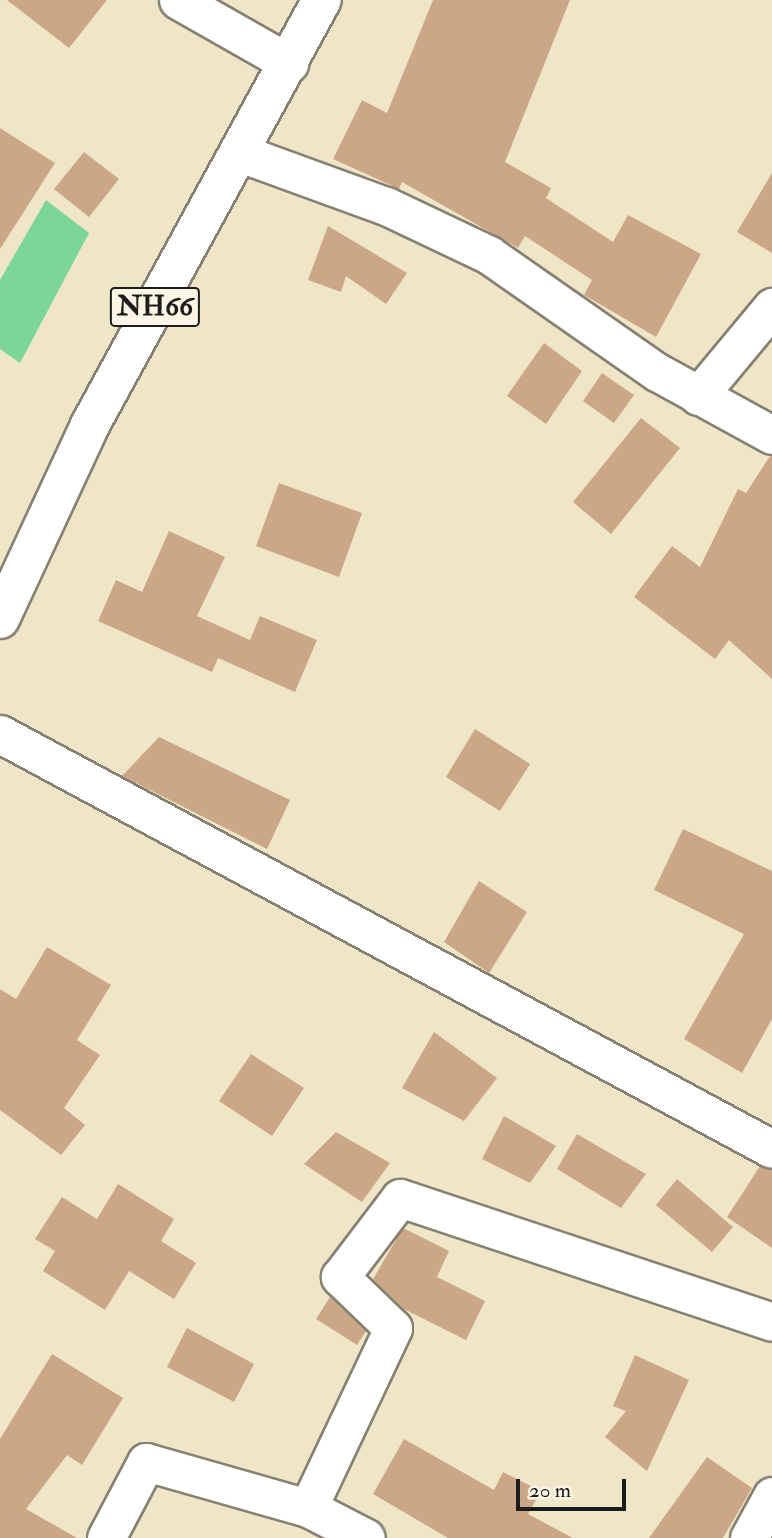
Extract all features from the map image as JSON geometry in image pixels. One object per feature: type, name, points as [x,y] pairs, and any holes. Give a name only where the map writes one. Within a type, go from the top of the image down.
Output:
[{"type":"highway","name":"NH66","points":[[0,619],[90,425],[322,0]]},
{"type":"street","points":[[178,0],[289,63]]},
{"type":"street","points":[[240,153],[386,206],[489,256],[698,396],[772,435]]},
{"type":"street","points":[[698,396],[772,307]]},
{"type":"street","points":[[0,734],[772,1149]]},
{"type":"street","points":[[308,1508],[393,1328],[340,1277],[400,1198],[772,1322]]},
{"type":"street","points":[[106,1538],[146,1462],[308,1508],[366,1538]]},
{"type":"street","points":[[749,1538],[772,1496]]},
{"type":"green space","points":[[46,200],[89,233],[20,363],[0,349],[0,280]]},
{"type":"building","points":[[7,0],[107,0],[69,48]]},
{"type":"building","points":[[433,0],[570,0],[505,162],[551,188],[546,198],[613,242],[628,215],[701,254],[656,337],[584,295],[592,280],[525,236],[518,248],[402,182],[399,189],[333,159],[362,100],[387,113]]},
{"type":"building","points":[[0,128],[55,163],[0,249]]},
{"type":"building","points":[[84,152],[119,179],[89,217],[54,189]]},
{"type":"building","points":[[772,173],[772,253],[737,232]]},
{"type":"building","points":[[328,226],[407,273],[386,304],[346,276],[341,292],[308,280]]},
{"type":"building","points":[[544,343],[582,371],[546,424],[507,396]]},
{"type":"building","points":[[602,373],[634,395],[614,423],[583,401]]},
{"type":"building","points":[[641,418],[680,448],[611,534],[573,502]]},
{"type":"building","points":[[770,456],[772,679],[729,640],[715,659],[634,597],[672,546],[700,567],[738,489],[746,493]]},
{"type":"building","points":[[279,483],[362,513],[339,577],[256,546]]},
{"type":"building","points":[[169,531],[225,557],[197,616],[250,640],[260,616],[317,640],[295,692],[218,658],[212,672],[98,621],[116,580],[142,592]]},
{"type":"building","points":[[475,729],[530,764],[500,811],[446,777]]},
{"type":"building","points":[[159,737],[290,800],[267,849],[122,776]]},
{"type":"building","points":[[683,829],[772,871],[772,1019],[742,1073],[684,1039],[744,934],[654,890]]},
{"type":"building","points":[[479,881],[527,912],[489,973],[444,942]]},
{"type":"building","points":[[47,947],[111,985],[77,1040],[100,1055],[64,1108],[85,1125],[61,1155],[0,1110],[0,989],[16,999]]},
{"type":"building","points":[[434,1032],[497,1078],[464,1121],[402,1088]]},
{"type":"building","points":[[251,1054],[304,1088],[272,1136],[219,1101]]},
{"type":"building","points":[[504,1116],[556,1146],[530,1183],[482,1159]]},
{"type":"building","points":[[336,1132],[390,1163],[362,1202],[304,1164]]},
{"type":"building","points":[[577,1134],[646,1174],[621,1208],[557,1169]]},
{"type":"building","points":[[760,1166],[772,1170],[772,1248],[727,1217]]},
{"type":"building","points":[[677,1179],[733,1227],[712,1252],[656,1205]]},
{"type":"building","points":[[118,1184],[174,1219],[161,1241],[196,1263],[174,1299],[129,1271],[105,1310],[43,1271],[55,1251],[35,1239],[62,1197],[97,1219]]},
{"type":"building","points":[[403,1228],[449,1251],[437,1277],[485,1301],[466,1340],[404,1309],[373,1279]]},
{"type":"building","points":[[330,1297],[366,1331],[357,1345],[316,1319]]},
{"type":"building","points":[[187,1328],[254,1364],[234,1402],[167,1367]]},
{"type":"building","points":[[52,1354],[123,1398],[82,1465],[67,1455],[26,1509],[77,1538],[0,1538],[0,1439]]},
{"type":"building","points":[[635,1355],[689,1380],[647,1471],[605,1437],[626,1411],[613,1406]]},
{"type":"building","points":[[404,1439],[494,1490],[503,1472],[541,1491],[528,1514],[573,1538],[448,1538],[373,1494]]},
{"type":"building","points":[[707,1457],[752,1488],[723,1538],[649,1538]]}]
